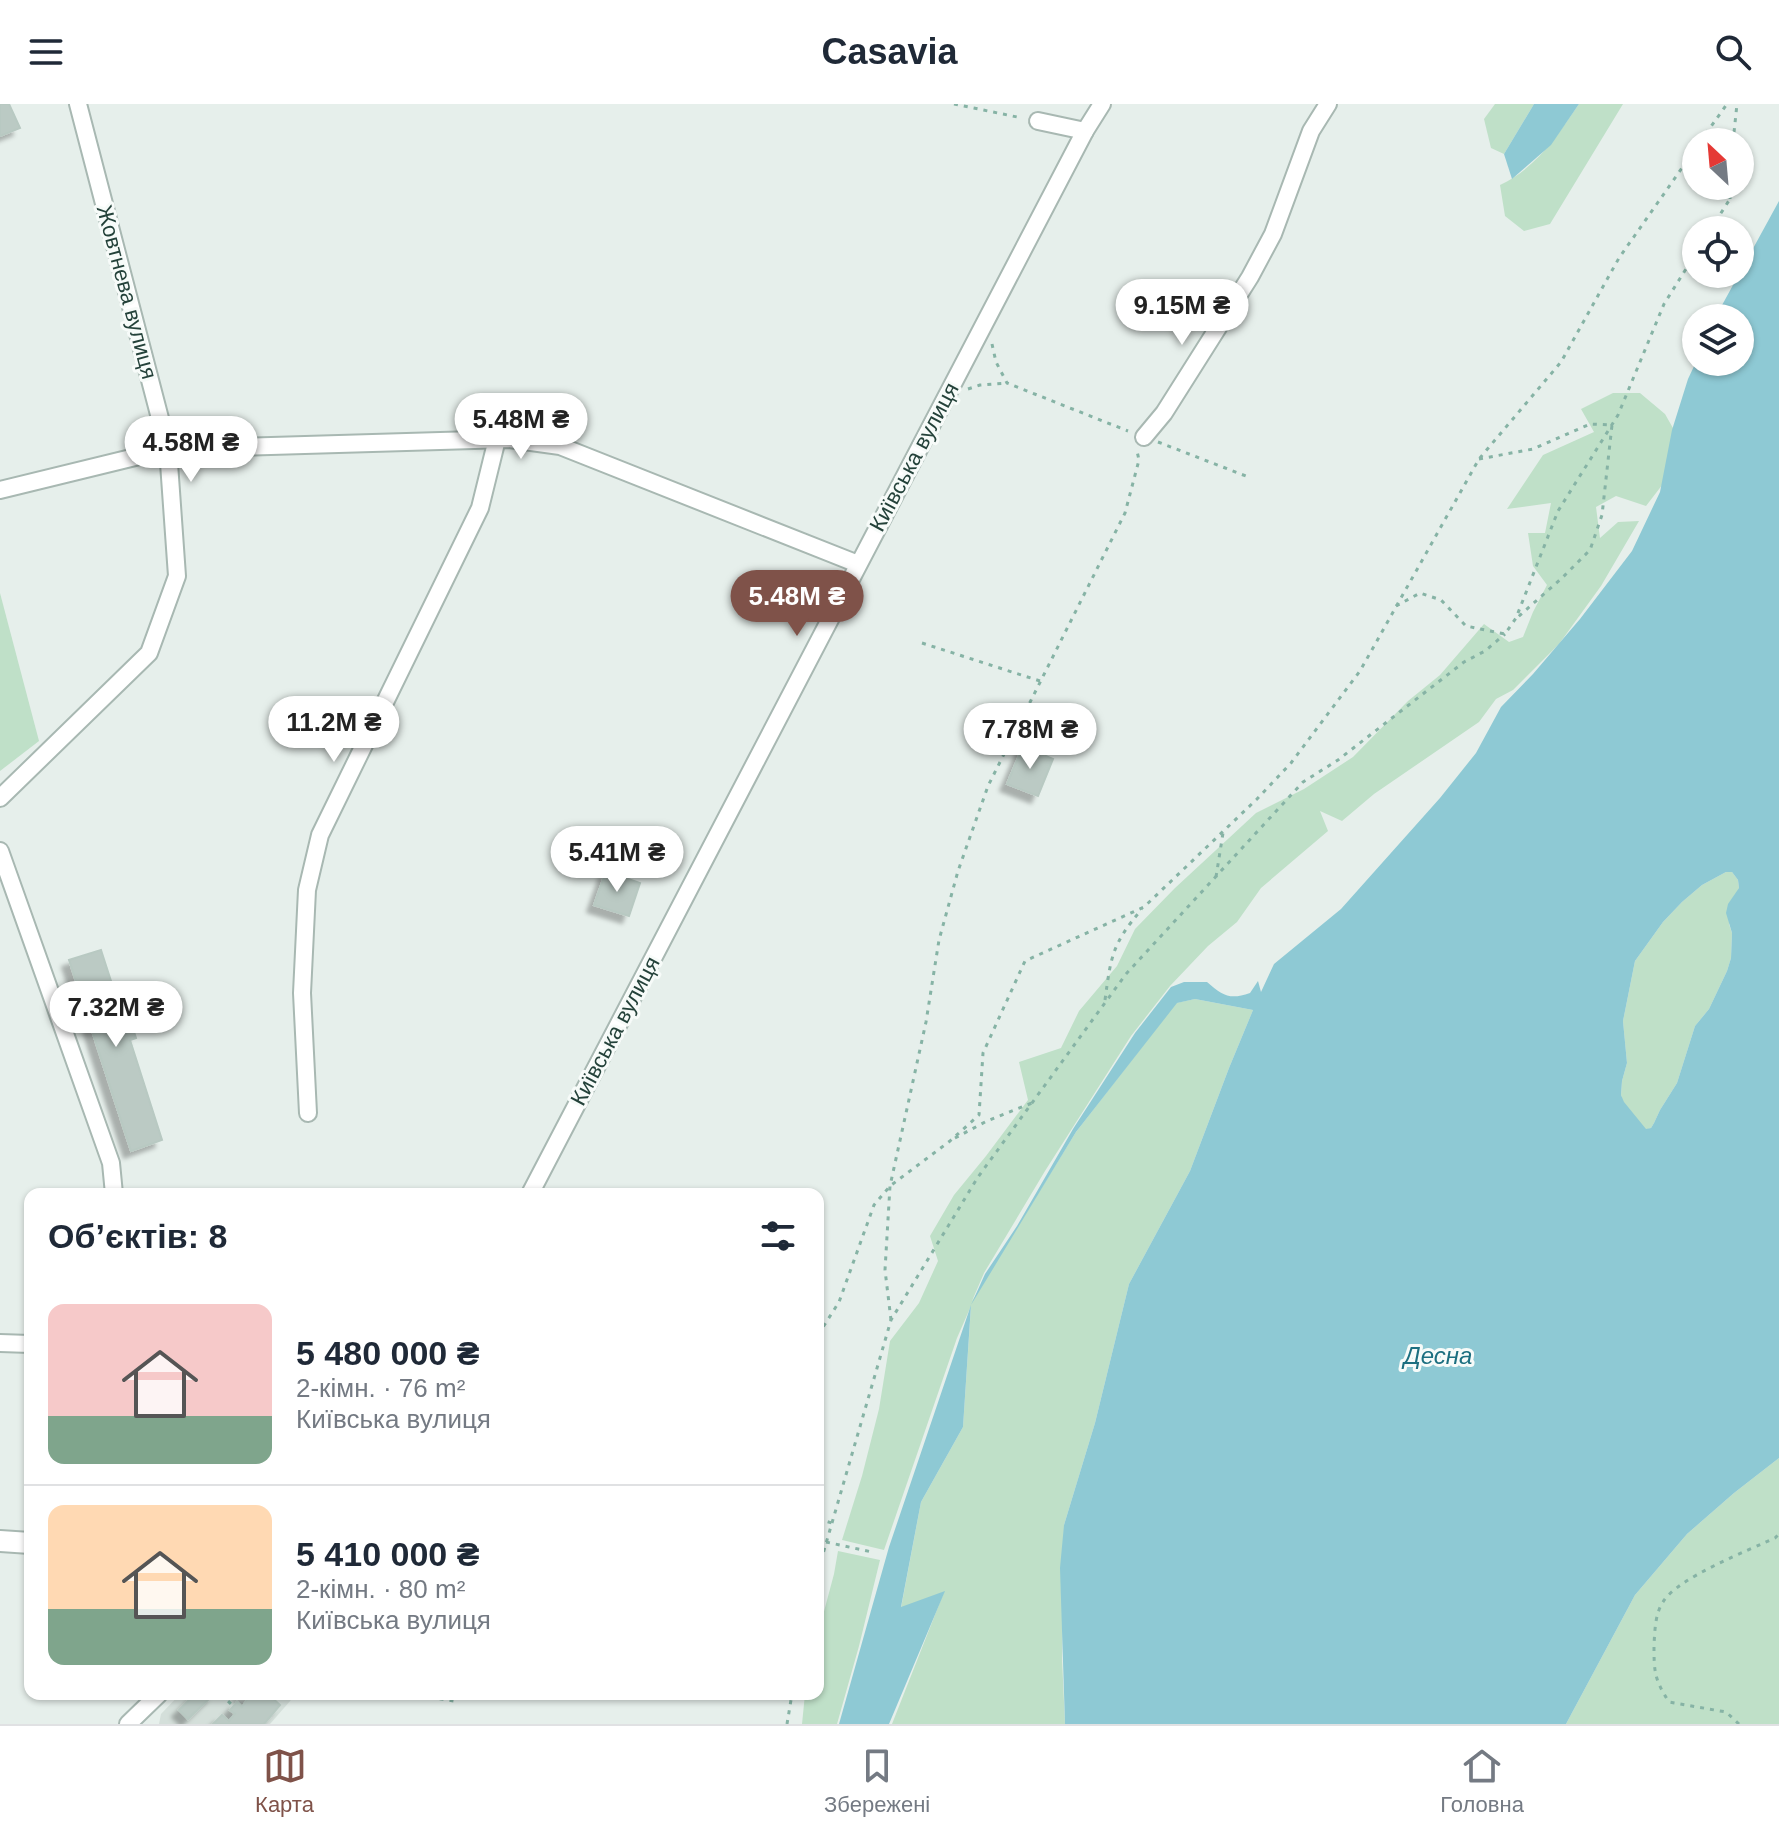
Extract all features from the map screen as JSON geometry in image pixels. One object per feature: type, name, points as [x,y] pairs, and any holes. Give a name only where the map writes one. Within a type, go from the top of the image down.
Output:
[{"type":"street","name":"Жовтнева вулиця","points":[[0,798],[149,653],[177,576],[168,449],[78,104]]},
{"type":"street","name":"Київська вулиця","points":[[533,1188],[987,317],[1102,104]]},
{"type":"street","points":[[1137,435],[1164,413],[1250,277],[1273,234],[1311,131],[1328,104]]},
{"type":"street","points":[[1038,121],[1085,131]]},
{"type":"street","points":[[308,1113],[302,993],[307,890],[320,835],[480,508],[497,439]]},
{"type":"street","points":[[0,490],[168,449],[497,439],[560,446],[858,564]]},
{"type":"street","points":[[0,851],[111,1163],[113,1188]]},
{"type":"street","points":[[0,1343],[24,1344]]},
{"type":"street","points":[[0,1541],[24,1543]]},
{"type":"street","points":[[128,1724],[153,1700]]},
{"type":"path","points":[[954,104],[1038,121]]},
{"type":"path","points":[[1710,128],[1727,104]]},
{"type":"path","points":[[1734,128],[1737,104]]},
{"type":"path","points":[[1105,1003],[1111,957],[1123,931],[1291,763],[1360,671],[1479,459],[1561,362],[1619,258],[1682,167]]},
{"type":"path","points":[[824,1549],[891,1320],[978,1177],[1126,974],[1303,782],[1338,760],[1505,634],[1516,618],[1558,511],[1618,415],[1664,304],[1682,275]]},
{"type":"path","points":[[987,317],[996,362],[1007,383]]},
{"type":"path","points":[[945,399],[980,385],[1007,383],[1251,478]]},
{"type":"path","points":[[1479,459],[1533,449],[1590,424],[1612,425]]},
{"type":"path","points":[[1516,618],[1590,550],[1602,515],[1612,425]]},
{"type":"path","points":[[891,1320],[885,1270],[890,1186],[926,1022],[939,940],[958,871],[988,786],[1125,513],[1139,460],[1137,435]]},
{"type":"path","points":[[1396,606],[1420,593],[1441,600],[1466,626],[1505,634]]},
{"type":"path","points":[[922,643],[1040,681]]},
{"type":"path","points":[[1216,877],[1224,831]]},
{"type":"path","points":[[824,1326],[839,1302],[874,1205],[890,1186],[979,1115],[983,1053],[1025,961],[1144,907]]},
{"type":"path","points":[[950,1141],[987,1121],[1032,1103]]},
{"type":"path","points":[[824,1521],[832,1523]]},
{"type":"path","points":[[1739,1724],[1726,1712],[1669,1702],[1654,1673],[1655,1626],[1663,1602],[1676,1588],[1779,1534]]},
{"type":"path","points":[[826,1542],[872,1552]]},
{"type":"path","points":[[227,1700],[233,1706]]},
{"type":"path","points":[[448,1700],[454,1701]]},
{"type":"path","points":[[787,1724],[791,1700]]},
{"type":"shaded area","points":[[174,1700],[291,1700],[270,1724],[159,1724],[161,1714]]},
{"type":"green space","points":[[1495,104],[1534,104],[1504,154],[1491,148],[1484,119]]},
{"type":"green space","points":[[1579,104],[1623,104],[1550,224],[1524,231],[1505,216],[1500,185],[1535,160]]},
{"type":"green space","points":[[1613,393],[1640,393],[1665,414],[1682,444],[1666,480],[1646,506],[1616,496],[1596,507],[1600,538],[1618,522],[1639,521],[1601,586],[1559,644],[1513,690],[1496,699],[1479,722],[1374,794],[1342,821],[1320,811],[1328,831],[1261,888],[1237,922],[1208,946],[1170,986],[1131,1036],[1045,1171],[984,1273],[972,1301],[1076,1132],[1176,1003],[1195,999],[1253,1010],[1190,1171],[1129,1284],[1095,1423],[1064,1525],[1062,1658],[1065,1724],[892,1724],[944,1592],[901,1608],[921,1502],[963,1427],[971,1306],[957,1338],[884,1550],[842,1540],[879,1409],[890,1341],[919,1303],[938,1261],[930,1236],[954,1195],[1028,1100],[1019,1062],[1061,1048],[1079,1011],[1117,966],[1135,929],[1256,813],[1304,789],[1353,757],[1408,701],[1440,675],[1484,624],[1509,642],[1523,637],[1547,585],[1533,566],[1528,533],[1545,533],[1551,503],[1507,509],[1543,455],[1594,432],[1581,409]]},
{"type":"green space","points":[[0,593],[39,741],[0,771]]},
{"type":"green space","points":[[1732,872],[1739,888],[1729,924],[1732,933],[1731,958],[1727,971],[1709,1009],[1695,1026],[1677,1083],[1651,1128],[1645,1130],[1621,1095],[1627,1063],[1623,1021],[1635,961],[1682,902],[1702,885]]},
{"type":"green space","points":[[1779,1458],[1779,1724],[1566,1724],[1635,1595],[1687,1534]]},
{"type":"green space","points":[[838,1551],[880,1560],[837,1724],[802,1724],[804,1700],[824,1700],[824,1612]]},
{"type":"water","points":[[1534,104],[1579,104],[1551,145],[1512,179],[1504,154]]},
{"type":"water","name":"Десна","points":[[1779,201],[1779,1458],[1687,1534],[1635,1595],[1566,1724],[1065,1724],[1060,1568],[1064,1525],[1095,1423],[1129,1284],[1190,1171],[1253,1010],[1195,999],[1177,1003],[1076,1132],[971,1305],[985,1274],[1017,1226],[1073,1129],[1135,1033],[1171,987],[1184,982],[1207,982],[1222,993],[1237,996],[1250,993],[1258,981],[1261,992],[1274,964],[1341,909],[1440,798],[1476,753],[1501,707],[1580,619],[1632,551],[1660,492],[1672,430],[1689,376],[1754,376],[1754,304],[1723,304],[1731,288],[1754,288],[1754,247]],"holes":[[[1726,872],[1732,872],[1739,888],[1726,913],[1732,933],[1727,971],[1709,1009],[1695,1026],[1677,1083],[1651,1128],[1646,1129],[1621,1095],[1627,1063],[1623,1021],[1635,961],[1663,922],[1702,885]]]},
{"type":"water","points":[[971,1305],[963,1427],[921,1502],[901,1607],[945,1591],[889,1724],[839,1724],[889,1547]]},
{"type":"building","points":[[0,104],[9,104],[20,128],[0,136]]},
{"type":"building","points":[[1023,746],[1053,759],[1038,796],[1007,784]]},
{"type":"building","points":[[606,871],[640,883],[629,916],[594,905]]},
{"type":"building","points":[[101,950],[120,1009],[126,1007],[136,1038],[130,1040],[162,1140],[131,1151],[69,960]]},
{"type":"building","points":[[189,1700],[208,1700],[188,1719],[179,1710]]},
{"type":"building","points":[[247,1700],[275,1700],[280,1705],[264,1724],[213,1724],[222,1715],[229,1721],[235,1714],[230,1710],[237,1702],[242,1707]]}]
